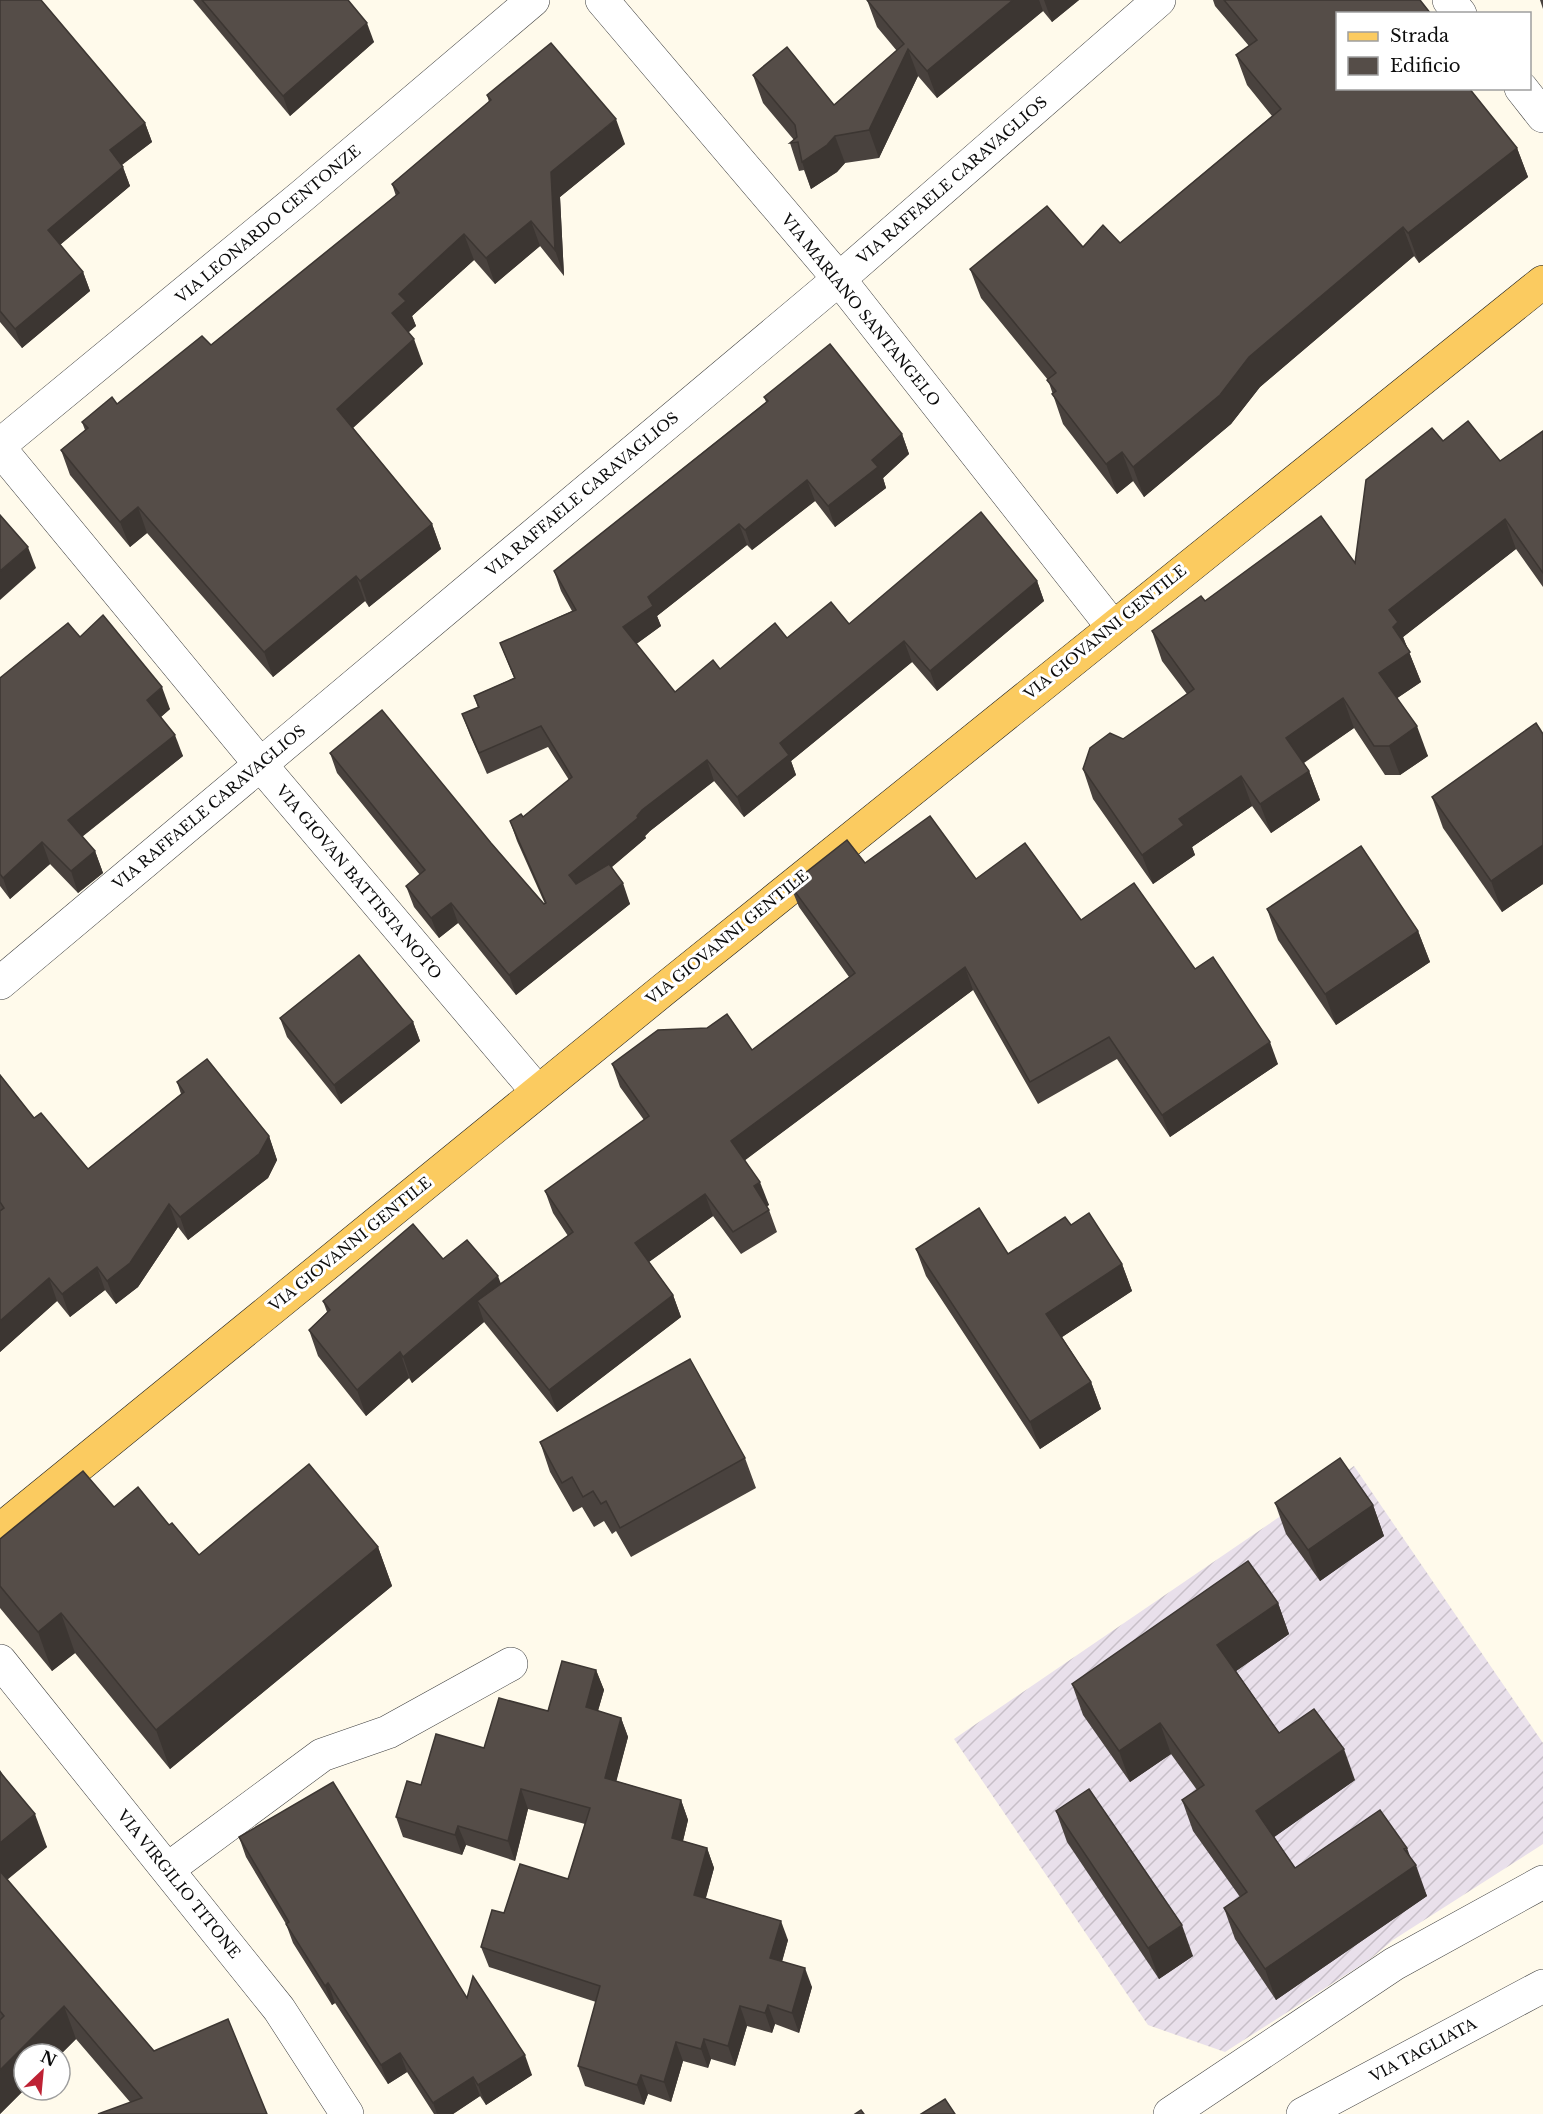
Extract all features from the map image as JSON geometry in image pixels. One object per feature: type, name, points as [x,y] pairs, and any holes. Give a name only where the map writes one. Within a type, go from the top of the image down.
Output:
[{"type":"main road","name":"VIA GIOVANNI GENTILE","points":[[0,1530],[537,1091],[1112,626],[1543,282]]},
{"type":"street","name":"VIA LEONARDO CENTONZE","points":[[0,447],[293,204],[533,0]]},
{"type":"street","name":"VIA MARIANO SANTANGELO","points":[[602,0],[839,279],[1112,626]]},
{"type":"street","name":"VIA RAFFAELE CARAVAGLIOS","points":[[0,983],[839,279],[1159,0]]},
{"type":"street","points":[[1449,0],[1458,12]]},
{"type":"street","points":[[1523,90],[1543,116]]},
{"type":"street","name":"VIA GIOVAN BATTISTA NOTO","points":[[0,447],[260,764],[537,1091]]},
{"type":"street","name":"VIA VIRGILIO TITONE","points":[[0,1661],[279,2008],[347,2114]]},
{"type":"street","points":[[168,1869],[322,1755],[388,1732],[511,1664]]},
{"type":"street","points":[[1170,2114],[1394,1964],[1543,1882]]},
{"type":"street","name":"VIA TAGLIATA","points":[[1303,2114],[1543,1986]]},
{"type":"shaded area","points":[[1354,1466],[1543,1743],[1543,1844],[1393,1940],[1369,1960],[1225,2052],[1148,2025],[954,1739]]},
{"type":"building","points":[[0,0],[41,0],[145,123],[110,150],[123,167],[48,230],[83,272],[15,329],[0,311]]},
{"type":"building","points":[[202,0],[348,0],[367,23],[283,96]]},
{"type":"building","points":[[867,0],[1013,0],[927,71],[908,49],[869,130],[835,136],[827,145],[802,162],[798,142],[790,143],[797,137],[795,125],[753,75],[787,47],[834,105],[904,44]]},
{"type":"building","points":[[1224,0],[1420,0],[1429,12],[1336,12],[1336,90],[1471,90],[1517,148],[1408,233],[1403,227],[1249,357],[1220,395],[1133,467],[1122,452],[1106,464],[1052,394],[1056,391],[1047,380],[1056,373],[970,269],[1047,206],[1083,247],[1103,225],[1120,243],[1281,109],[1236,55],[1257,40]]},
{"type":"building","points":[[551,43],[616,119],[551,172],[555,250],[531,221],[486,258],[464,234],[399,294],[406,301],[392,313],[414,339],[337,409],[432,524],[360,581],[356,576],[264,652],[138,507],[120,522],[61,450],[88,428],[82,422],[112,397],[117,404],[202,336],[211,345],[399,193],[392,184],[491,100],[487,95]]},
{"type":"building","points":[[830,344],[902,434],[872,460],[878,467],[828,506],[807,480],[745,530],[739,524],[648,597],[653,606],[623,627],[675,692],[713,660],[720,669],[775,623],[787,638],[831,602],[849,624],[981,512],[1037,581],[930,671],[904,641],[780,743],[789,755],[737,797],[707,760],[642,810],[638,818],[569,875],[576,884],[609,864],[623,883],[509,975],[451,903],[431,918],[406,886],[425,870],[330,753],[382,710],[491,843],[544,904],[546,903],[510,821],[521,814],[523,817],[572,777],[541,726],[479,753],[462,714],[479,707],[474,696],[515,678],[500,643],[576,610],[554,571],[768,401],[764,397]]},
{"type":"building","points":[[1468,421],[1500,461],[1543,431],[1543,573],[1505,519],[1389,610],[1398,622],[1393,627],[1410,652],[1379,673],[1417,726],[1389,746],[1374,746],[1343,698],[1286,738],[1309,771],[1260,804],[1241,776],[1179,819],[1184,825],[1142,855],[1083,769],[1090,748],[1110,733],[1123,739],[1194,689],[1152,631],[1201,596],[1205,601],[1321,516],[1355,563],[1366,480],[1432,428],[1443,441]]},
{"type":"building","points":[[0,515],[28,547],[0,571]]},
{"type":"building","points":[[103,615],[162,687],[147,700],[175,735],[68,820],[95,851],[71,871],[42,842],[3,878],[0,874],[0,678],[68,623],[80,637]]},
{"type":"building","points":[[1536,723],[1543,734],[1543,845],[1491,881],[1432,797]]},
{"type":"building","points":[[930,816],[976,879],[1025,843],[1081,920],[1134,883],[1195,969],[1213,957],[1270,1042],[1162,1115],[1109,1037],[1030,1082],[965,967],[731,1141],[760,1182],[754,1186],[769,1210],[733,1232],[705,1194],[635,1243],[673,1295],[549,1390],[477,1301],[573,1232],[545,1191],[649,1116],[612,1064],[658,1030],[707,1028],[727,1014],[752,1050],[855,973],[790,885],[847,840],[865,863]]},
{"type":"building","points":[[1361,846],[1418,931],[1325,994],[1267,909]]},
{"type":"building","points":[[359,955],[413,1022],[334,1085],[280,1018]]},
{"type":"building","points":[[207,1059],[269,1136],[259,1154],[180,1217],[169,1204],[130,1263],[107,1281],[97,1267],[62,1294],[49,1278],[0,1321],[0,1211],[4,1208],[0,1202],[0,1075],[34,1118],[41,1113],[88,1169],[184,1092],[177,1082]]},
{"type":"building","points":[[979,1208],[1008,1254],[1065,1217],[1071,1225],[1089,1213],[1122,1264],[1046,1314],[1091,1382],[1030,1422],[916,1249]]},
{"type":"building","points":[[413,1224],[443,1259],[467,1240],[498,1276],[403,1357],[400,1352],[357,1390],[309,1330],[330,1310],[323,1301]]},
{"type":"building","points":[[690,1359],[745,1458],[620,1528],[606,1501],[601,1504],[593,1491],[583,1497],[572,1477],[562,1483],[540,1442]]},
{"type":"building","points":[[1340,1458],[1373,1505],[1308,1550],[1275,1503]]},
{"type":"building","points":[[309,1464],[378,1547],[156,1730],[61,1613],[38,1632],[0,1586],[0,1539],[83,1471],[114,1507],[138,1487],[169,1525],[172,1523],[199,1555]]},
{"type":"building","points":[[1248,1561],[1278,1603],[1217,1645],[1279,1733],[1314,1709],[1344,1749],[1256,1811],[1295,1868],[1380,1810],[1416,1865],[1265,1969],[1224,1908],[1247,1892],[1182,1800],[1204,1785],[1160,1723],[1119,1751],[1072,1684]]},
{"type":"building","points":[[562,1661],[596,1670],[586,1707],[621,1718],[605,1778],[681,1800],[672,1838],[707,1848],[694,1895],[781,1921],[770,1958],[805,1968],[792,2013],[768,2005],[765,2013],[740,2006],[728,2046],[704,2039],[701,2049],[676,2042],[664,2082],[641,2075],[637,2085],[578,2066],[600,1986],[481,1947],[492,1910],[504,1913],[520,1864],[568,1879],[590,1808],[521,1789],[508,1841],[458,1826],[455,1835],[396,1817],[407,1781],[421,1785],[436,1734],[484,1748],[499,1698],[548,1711]]},
{"type":"building","points":[[0,1772],[35,1814],[0,1843]]},
{"type":"building","points":[[333,1782],[467,1998],[473,1976],[525,2055],[478,2085],[473,2077],[433,2103],[400,2053],[381,2065],[328,1983],[325,1986],[286,1924],[289,1922],[239,1837]]},
{"type":"building","points":[[1089,1789],[1182,1925],[1148,1948],[1056,1811]]},
{"type":"building","points":[[0,1871],[154,2051],[228,2019],[267,2114],[98,2114],[142,2098],[64,2006],[28,2042],[12,2042],[12,2058],[0,2070],[0,2020],[4,2016],[0,2011]]},
{"type":"building","points":[[945,2099],[955,2114],[921,2114]]}]
